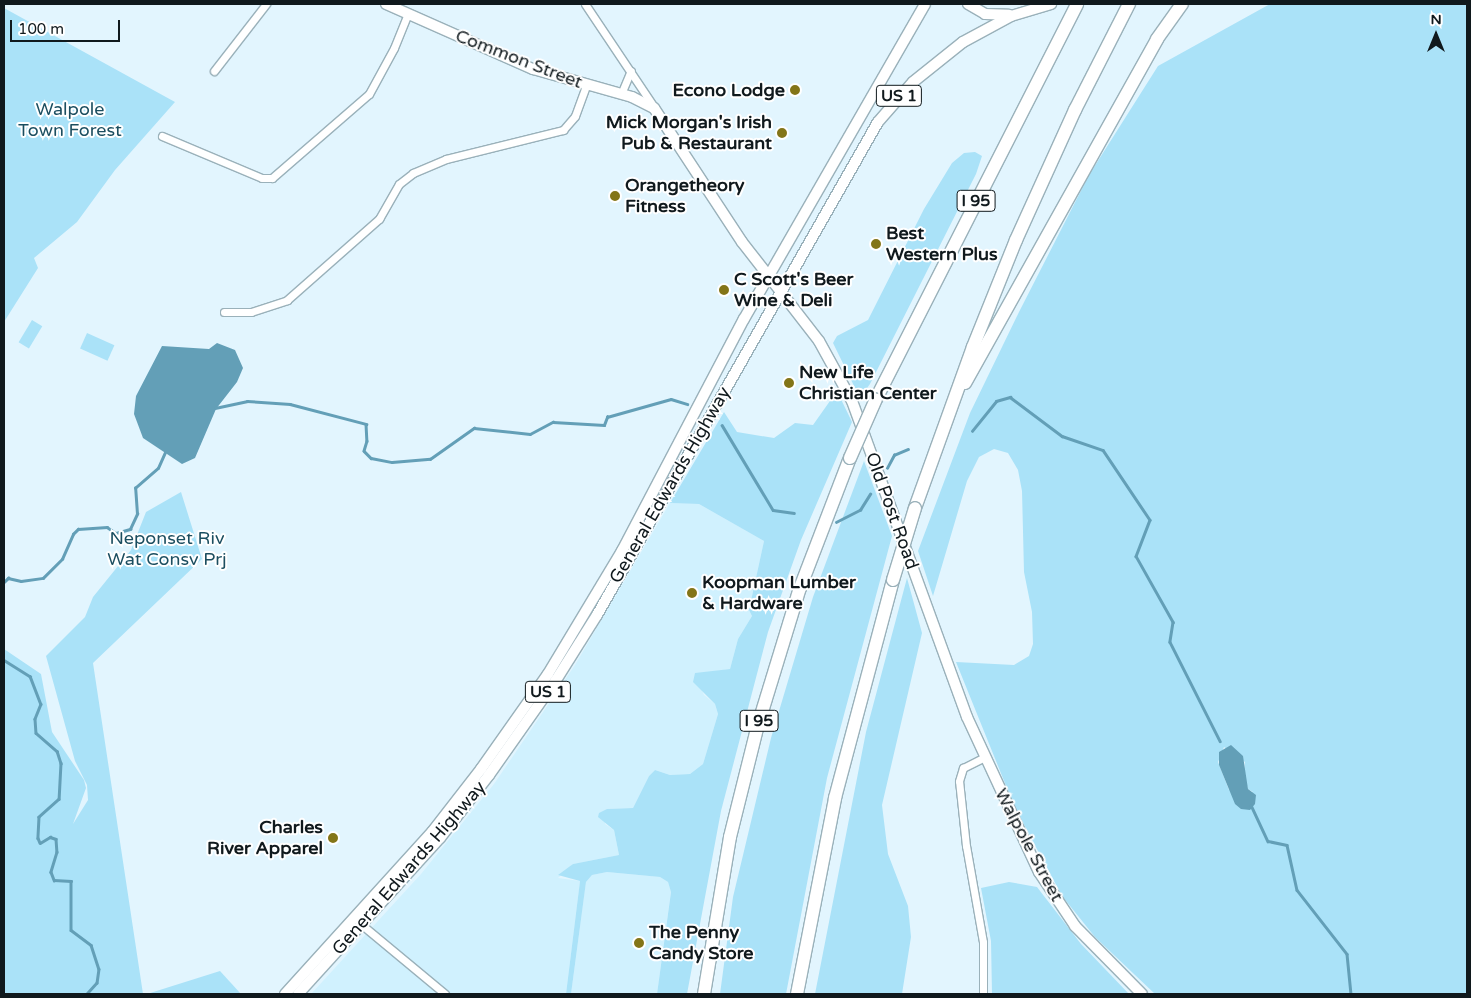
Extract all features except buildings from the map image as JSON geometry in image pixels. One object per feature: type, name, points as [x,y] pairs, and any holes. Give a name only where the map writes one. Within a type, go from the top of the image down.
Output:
[{"type":"highway","name":"I 95","points":[[704,994],[726,856],[758,725],[803,579],[850,458],[876,399],[1077,4]]},
{"type":"highway","points":[[798,994],[836,798],[893,580],[915,508],[949,411],[1027,214],[1129,4]]},
{"type":"highway","points":[[949,411],[1156,40],[1182,4]]},
{"type":"main road","name":"Common Street","points":[[386,4],[533,69],[586,86],[621,94],[654,108]]},
{"type":"main road","name":"General Edwards Highway","points":[[285,994],[432,832],[532,698],[623,549],[768,276],[925,4]]},
{"type":"main road","points":[[968,4],[990,15],[1018,14]]},
{"type":"main road","name":"General Edwards Highway","points":[[298,994],[362,925],[457,817],[546,695],[599,610],[781,292],[860,149],[894,101],[952,49],[1018,14],[1050,4]]},
{"type":"main road","name":"Old Post Road","points":[[654,108],[768,276],[819,341],[852,401],[983,758]]},
{"type":"main road","name":"Walpole Street","points":[[983,758],[1050,890],[1075,926],[1142,994]]},
{"type":"street","points":[[214,71],[266,4]]},
{"type":"street","name":"Old Post Road","points":[[584,4],[654,108]]},
{"type":"street","points":[[162,136],[262,178],[272,178],[369,94],[394,48],[408,14]]},
{"type":"street","points":[[621,94],[631,72]]},
{"type":"street","points":[[224,312],[251,312],[287,300],[379,219],[399,184],[413,173],[446,159],[563,130],[575,116],[586,86]]},
{"type":"street","points":[[983,758],[963,768],[959,781],[966,846],[982,936],[983,994]]},
{"type":"street","points":[[362,925],[445,994]]},
{"type":"shaded area","points":[[217,343],[235,350],[243,368],[237,382],[216,409],[195,458],[182,464],[143,438],[134,414],[136,396],[162,346],[209,349]]},
{"type":"shaded area","points":[[670,503],[699,504],[764,541],[749,610],[752,616],[738,639],[730,669],[695,674],[704,695],[715,704],[718,714],[703,764],[690,774],[670,775],[655,770],[649,776],[633,808],[607,809],[605,824],[614,830],[619,855],[573,864],[558,878],[580,881],[566,994],[311,994],[421,874],[494,784],[575,665]]},
{"type":"shaded area","points":[[1231,745],[1243,756],[1248,789],[1256,795],[1255,804],[1250,810],[1241,809],[1235,804],[1219,765],[1219,752]]},
{"type":"shaded area","points":[[607,872],[660,877],[668,882],[671,891],[657,994],[571,994],[586,882],[592,875]]},
{"type":"green space","points":[[1270,4],[1467,4],[1467,994],[1155,994],[1095,937],[1062,896],[1015,808],[956,662],[1014,665],[1029,656],[1033,644],[1032,612],[1024,572],[1022,491],[1018,470],[1008,453],[994,449],[979,457],[967,481],[933,596],[918,551],[970,413],[1019,312],[1089,175],[1158,66]],"holes":[[[1224,747],[1245,762],[1244,775],[1248,789],[1253,792],[1229,790],[1218,762]]]},
{"type":"green space","name":"Walpole Town Forest","points":[[4,8],[175,102],[115,170],[77,222],[34,258],[38,268],[4,322]]},
{"type":"green space","points":[[975,152],[982,156],[976,174],[870,384],[864,392],[857,392],[833,343],[837,336],[868,320],[924,209],[952,163],[964,153]]},
{"type":"green space","points":[[32,320],[42,326],[29,348],[19,342]]},
{"type":"green space","points":[[87,333],[114,345],[107,361],[80,349]]},
{"type":"green space","points":[[837,391],[852,422],[801,540],[768,632],[721,811],[687,994],[657,994],[671,892],[668,882],[660,877],[607,872],[592,875],[586,882],[571,994],[566,994],[580,881],[558,875],[573,864],[619,855],[614,830],[598,817],[599,813],[607,809],[633,808],[649,776],[655,770],[670,775],[690,774],[703,764],[718,714],[715,704],[693,682],[695,673],[730,669],[738,639],[752,616],[749,610],[764,541],[699,504],[670,503],[724,412],[737,432],[774,438],[795,423],[813,425]]},
{"type":"green space","points":[[864,461],[892,536],[827,778],[786,994],[720,994],[733,897],[771,738],[813,597]]},
{"type":"green space","name":"Neponset Riv Wat Consv Prj","points":[[181,492],[202,559],[93,663],[143,994],[4,994],[4,649],[41,674],[52,732],[84,780],[86,788],[73,824],[88,800],[87,785],[75,761],[46,656],[85,617],[93,597],[131,550],[146,512]]},
{"type":"green space","points":[[907,578],[922,633],[882,805],[888,854],[908,906],[911,937],[902,994],[815,994],[866,732]]},
{"type":"green space","points":[[1009,882],[1037,887],[1081,944],[1129,994],[992,994],[991,941],[981,888]]},
{"type":"green space","points":[[220,971],[241,994],[147,994]]},
{"type":"waterway","points":[[972,431],[996,401],[1010,397],[1062,436],[1103,450],[1150,520],[1136,556],[1173,622],[1170,642],[1220,741]]},
{"type":"waterway","points":[[215,408],[247,401],[290,404],[366,424],[367,441],[364,451],[371,458],[392,462],[430,459],[474,428],[530,434],[553,422],[604,425],[607,417],[671,399],[687,404]]},
{"type":"waterway","points":[[722,425],[773,510],[794,513]]},
{"type":"waterway","points":[[887,468],[894,455],[908,449]]},
{"type":"waterway","points":[[4,582],[8,578],[21,581],[43,578],[62,559],[73,534],[78,529],[107,527],[116,533],[130,529],[137,514],[135,488],[158,468],[165,452]]},
{"type":"waterway","points":[[836,522],[860,510],[870,494]]},
{"type":"waterway","points":[[4,660],[30,676],[41,704],[35,719],[36,733],[57,751],[61,763],[59,799],[39,817],[38,838],[40,843],[50,837],[56,839],[57,852],[51,872],[54,880],[71,881],[71,930],[91,945],[99,969],[97,983],[87,994]]},
{"type":"waterway","points":[[1251,805],[1268,841],[1287,845],[1297,890],[1347,954],[1351,994]]},
{"type":"place","name":"Econo Lodge","points":[[795,90]]},
{"type":"place","name":"Mick Morgan's Irish Pub & Restaurant","points":[[782,133]]},
{"type":"place","name":"Orangetheory Fitness","points":[[615,196]]},
{"type":"place","name":"Best Western Plus","points":[[876,244]]},
{"type":"place","name":"C Scott's Beer Wine & Deli","points":[[724,290]]},
{"type":"place","name":"New Life Christian Center","points":[[789,383]]},
{"type":"place","name":"Koopman Lumber & Hardware","points":[[692,593]]},
{"type":"place","name":"Charles River Apparel","points":[[333,838]]},
{"type":"place","name":"The Penny Candy Store","points":[[639,943]]}]
